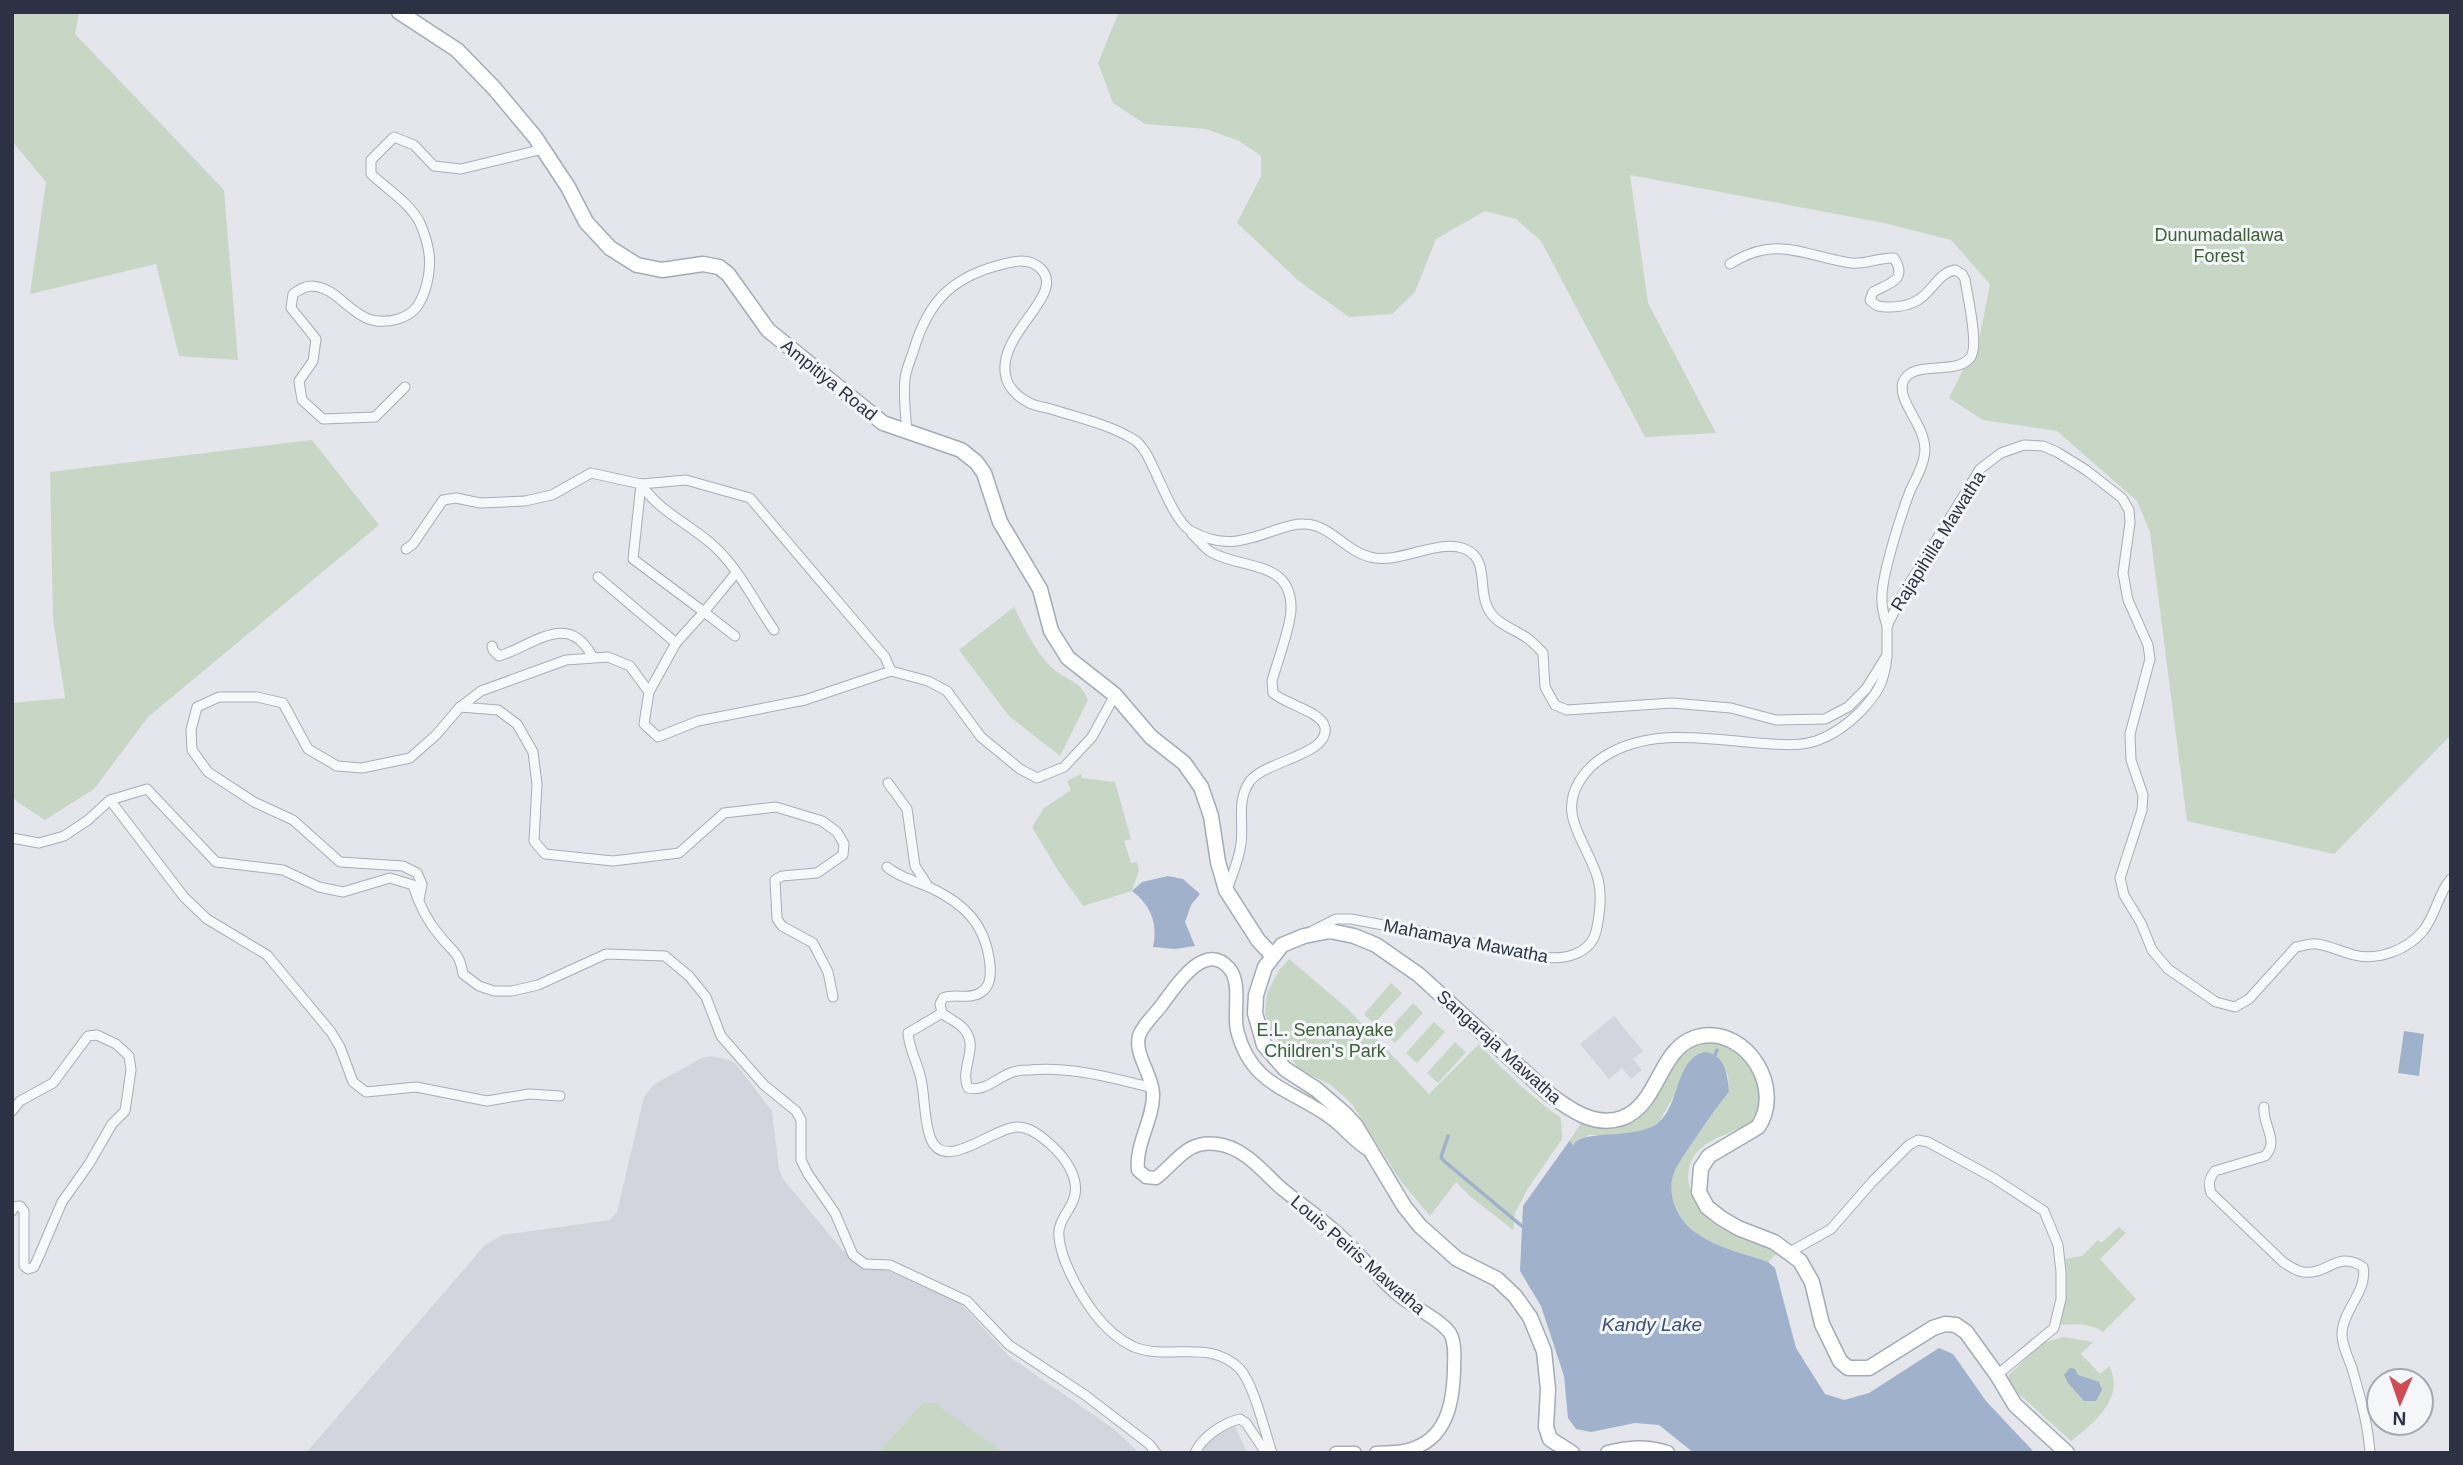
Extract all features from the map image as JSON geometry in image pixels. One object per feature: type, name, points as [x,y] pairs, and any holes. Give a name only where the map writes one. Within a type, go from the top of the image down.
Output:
[{"type":"main road","name":"Ampitiya Road","points":[[399,12],[439,36],[471,63],[494,88],[543,149],[586,222],[610,248],[636,265],[662,270],[704,264],[719,267],[728,274],[768,330],[883,424],[961,450],[976,462],[984,473],[1000,522],[1040,589],[1051,631],[1068,658],[1115,695],[1151,737],[1184,763],[1201,787],[1211,816],[1218,862],[1226,890],[1258,940],[1272,955]]},
{"type":"main road","name":"Sangaraja Mawatha","points":[[1272,955],[1290,940],[1330,931],[1354,936],[1387,952],[1419,975],[1549,1094],[1583,1116],[1606,1121],[1622,1118],[1636,1110],[1654,1088],[1673,1054],[1690,1039],[1713,1036],[1735,1043],[1751,1054],[1762,1069],[1767,1089],[1765,1114],[1753,1132],[1723,1146],[1709,1156],[1700,1168],[1699,1192],[1707,1207],[1738,1228],[1774,1242],[1800,1261],[1809,1274],[1822,1324],[1840,1361],[1848,1367],[1869,1368],[1933,1328],[1945,1324],[1956,1325],[1966,1332],[2015,1405],[2067,1453]]},
{"type":"main road","points":[[1272,955],[1256,995],[1257,1024],[1264,1045],[1284,1069],[1316,1089],[1345,1114],[1372,1152],[1398,1197],[1420,1226],[1457,1259],[1497,1279],[1515,1296],[1530,1317],[1544,1351],[1548,1389],[1546,1427],[1550,1438],[1572,1453]]},
{"type":"main road","name":"Louis Peiris Mawatha","points":[[1372,1152],[1356,1143],[1331,1118],[1263,1077],[1249,1057],[1237,1031],[1234,977],[1228,967],[1217,960],[1199,963],[1186,973],[1139,1037],[1139,1050],[1153,1088],[1153,1104],[1137,1159],[1138,1170],[1146,1177],[1156,1178],[1182,1152],[1194,1146],[1215,1143],[1231,1146],[1254,1162],[1336,1232],[1394,1291],[1450,1334],[1454,1348],[1453,1399],[1449,1413],[1430,1438],[1411,1450],[1376,1453]]},
{"type":"main road","points":[[1608,1453],[1629,1448],[1653,1448],[1667,1453]]},
{"type":"main road","points":[[1336,1453],[1355,1453]]},
{"type":"street","points":[[405,387],[375,417],[323,419],[302,400],[299,381],[313,361],[316,339],[292,308],[293,294],[303,287],[314,286],[329,292],[364,318],[386,322],[405,317],[420,305],[430,275],[429,243],[417,216],[371,174],[370,160],[394,137],[414,145],[435,166],[461,169],[543,149]]},
{"type":"street","points":[[1730,264],[1753,251],[1768,248],[1795,250],[1850,262],[1863,263],[1886,257],[1894,258],[1900,267],[1900,274],[1870,295],[1874,305],[1883,307],[1908,306],[1920,301],[1948,272],[1955,270],[1965,279],[1975,343],[1972,356],[1964,363],[1913,371],[1905,378],[1902,387],[1905,400],[1923,432],[1926,446],[1884,581],[1882,609],[1887,626]]},
{"type":"street","points":[[907,433],[905,376],[916,340],[931,308],[945,292],[978,271],[1008,263],[1030,261],[1046,276],[1048,287],[1009,347],[1004,360],[1008,385],[1027,402],[1110,429],[1139,442],[1175,513],[1210,552],[1266,568],[1281,579],[1290,593],[1292,610],[1272,681],[1273,693],[1320,718],[1325,727],[1323,739],[1316,748],[1265,769],[1251,780],[1241,799],[1241,842],[1226,890]]},
{"type":"street","name":"Rajapihilla Mawatha","points":[[1887,655],[1887,626],[1903,594],[1980,469],[2001,453],[2024,445],[2043,446],[2095,477],[2122,498],[2129,510],[2130,523],[2123,573],[2128,600],[2148,645],[2151,659],[2130,734],[2132,760],[2143,796],[2142,810],[2120,878],[2124,895],[2141,923],[2152,950],[2168,969],[2216,1002],[2235,1007],[2249,999],[2296,947],[2316,944],[2357,956],[2376,957],[2396,951],[2422,933],[2437,908],[2445,885],[2451,879]]},
{"type":"street","points":[[406,549],[413,544],[443,500],[456,498],[480,503],[525,501],[552,495],[591,473],[641,484],[686,480],[750,498],[885,657],[891,671]]},
{"type":"street","points":[[641,484],[651,500],[715,547],[736,573],[774,631]]},
{"type":"street","points":[[641,484],[633,559],[735,636]]},
{"type":"street","points":[[1188,530],[1218,541],[1243,542],[1305,523],[1328,530],[1352,549],[1371,557],[1391,558],[1448,547],[1466,550],[1481,564],[1486,605],[1498,621],[1529,639],[1543,653],[1545,687],[1555,705],[1567,710],[1672,703],[1731,708],[1776,720],[1825,719],[1848,707],[1866,689],[1887,655]]},
{"type":"street","points":[[736,573],[676,643],[649,692],[643,724],[657,737],[698,721],[805,700],[891,671],[928,681],[947,691],[981,737],[1020,769],[1037,778],[1063,767],[1092,737],[1115,695]]},
{"type":"street","points":[[598,577],[676,643]]},
{"type":"street","points":[[492,646],[499,656],[515,651],[549,633],[571,633],[586,644],[592,656]]},
{"type":"street","name":"Mahamaya Mawatha","points":[[1304,936],[1336,919],[1351,919],[1541,957],[1574,955],[1588,946],[1595,937],[1600,912],[1598,880],[1573,822],[1572,802],[1577,783],[1588,769],[1610,753],[1637,741],[1674,738],[1789,745],[1814,742],[1833,734],[1853,719],[1872,699],[1885,678],[1887,655]]},
{"type":"street","points":[[419,905],[422,884],[417,873],[403,866],[340,862],[293,820],[254,802],[208,772],[192,750],[191,730],[197,706],[219,696],[257,696],[283,704],[308,749],[337,766],[362,768],[410,758],[436,736],[460,707],[481,691],[566,660],[592,656],[608,657],[630,666],[649,692]]},
{"type":"street","points":[[460,707],[498,710],[517,724],[533,752],[537,783],[534,841],[545,854],[613,861],[679,853],[724,813],[776,807],[822,821],[837,832],[845,844],[843,855],[817,873],[782,876],[775,880],[774,886],[777,919],[782,926],[813,943],[828,972],[832,997]]},
{"type":"street","points":[[888,783],[907,809],[915,866],[929,887]]},
{"type":"street","points":[[12,838],[39,843],[64,836],[88,820],[110,800],[147,789],[216,862],[283,870],[319,887],[343,892],[390,878],[413,886],[419,905],[440,937],[461,958],[463,974],[479,986],[494,991],[512,991],[538,985],[606,954],[665,956],[689,976],[706,997],[721,1036],[764,1085],[796,1111],[801,1120],[801,1160],[835,1213],[853,1255],[865,1264],[890,1265],[955,1293],[967,1301],[1009,1345],[1085,1395],[1149,1444],[1156,1453]]},
{"type":"street","points":[[110,800],[184,897],[207,919],[267,955],[331,1032],[340,1047],[353,1082],[366,1092],[416,1087],[487,1101],[529,1094],[560,1096]]},
{"type":"street","points":[[887,867],[908,880],[929,887],[962,905],[973,917],[990,960],[991,977],[982,992],[974,997],[951,995],[943,998],[940,1004],[942,1013],[963,1027],[970,1036],[971,1050],[964,1079],[968,1088],[976,1090],[986,1087],[1013,1072],[1054,1069],[1101,1075],[1153,1088]]},
{"type":"street","points":[[942,1013],[908,1034],[921,1079],[930,1136],[936,1147],[948,1153],[963,1150],[995,1133],[1015,1127],[1035,1133],[1062,1155],[1071,1169],[1076,1193],[1058,1235],[1077,1289],[1117,1337],[1135,1347],[1154,1351],[1205,1350],[1228,1360],[1240,1370],[1248,1381],[1272,1453]]},
{"type":"street","points":[[12,1111],[20,1101],[53,1083],[88,1036],[97,1035],[116,1044],[128,1056],[131,1070],[125,1111],[111,1124],[89,1164],[62,1202],[34,1267],[28,1269],[24,1265],[24,1211],[20,1206],[12,1211]]},
{"type":"street","points":[[2264,1107],[2273,1142],[2271,1150],[2265,1156],[2216,1171],[2210,1177],[2211,1193],[2283,1262],[2295,1270],[2316,1272],[2345,1260],[2353,1260],[2362,1267],[2362,1286],[2346,1313],[2342,1334],[2368,1423],[2370,1453]]},
{"type":"street","points":[[1790,1252],[1831,1229],[1872,1182],[1917,1140],[1928,1142],[1992,1177],[2044,1211],[2058,1245],[2061,1272],[2061,1299],[2054,1328],[1997,1375]]},
{"type":"street","points":[[1195,1453],[1205,1438],[1240,1419],[1246,1423],[1266,1453]]},
{"type":"shaded area","points":[[1614,1016],[1643,1051],[1633,1059],[1642,1070],[1631,1079],[1622,1068],[1609,1079],[1580,1044]]},
{"type":"shaded area","points":[[709,1056],[735,1063],[772,1111],[779,1169],[783,1179],[843,1251],[959,1302],[1010,1357],[1114,1429],[1139,1453],[1005,1453],[935,1403],[923,1403],[877,1453],[306,1453],[484,1246],[502,1235],[610,1220],[617,1212],[644,1097],[653,1085]]},
{"type":"shaded area","points":[[1235,1426],[1247,1453],[1203,1453],[1202,1441]]},
{"type":"green space","points":[[12,12],[79,12],[75,34],[224,190],[238,360],[179,356],[156,264],[30,294],[46,182],[12,141]]},
{"type":"green space","name":"Dunumadallawa Forest","points":[[1119,12],[2451,12],[2451,735],[2334,854],[2187,821],[2150,532],[2137,501],[2057,431],[1983,420],[1949,398],[1980,335],[1990,284],[1951,240],[1884,223],[1630,175],[1648,303],[1716,433],[1645,437],[1541,241],[1516,219],[1485,211],[1436,239],[1415,292],[1392,314],[1349,317],[1300,282],[1237,223],[1261,176],[1261,156],[1239,141],[1206,129],[1145,124],[1113,103],[1098,63]]},
{"type":"green space","points":[[312,440],[379,525],[148,717],[94,789],[45,820],[16,801],[12,795],[12,703],[65,698],[53,618],[50,472]]},
{"type":"green space","points":[[1014,607],[1043,657],[1053,669],[1076,683],[1088,700],[1060,756],[1009,716],[959,650]]},
{"type":"green space","points":[[1081,774],[1082,778],[1115,782],[1131,839],[1124,841],[1131,863],[1137,862],[1139,870],[1132,891],[1083,906],[1032,827],[1044,808],[1071,790],[1067,781]]},
{"type":"green space","name":"E.L. Senanayake Children's Park","points":[[1289,959],[1348,1009],[1429,1094],[1479,1044],[1518,1083],[1561,1118],[1562,1139],[1527,1190],[1515,1213],[1513,1230],[1456,1182],[1430,1216],[1400,1180],[1352,1104],[1331,1085],[1299,1069],[1270,1029],[1265,1014],[1267,993],[1279,970]]},
{"type":"green space","points":[[1391,983],[1402,993],[1374,1024],[1364,1014]]},
{"type":"green space","points":[[1413,1003],[1423,1013],[1395,1043],[1385,1034]]},
{"type":"green space","points":[[1434,1022],[1445,1032],[1417,1063],[1406,1053]]},
{"type":"green space","points":[[1699,1041],[1721,1045],[1740,1054],[1754,1073],[1761,1095],[1760,1110],[1752,1121],[1698,1151],[1690,1165],[1689,1185],[1692,1195],[1702,1214],[1717,1226],[1778,1252],[1768,1262],[1723,1247],[1698,1234],[1684,1222],[1672,1196],[1671,1187],[1676,1168],[1729,1092],[1728,1075],[1716,1056],[1704,1052],[1680,1085],[1659,1122],[1645,1130],[1626,1135],[1589,1135],[1573,1147],[1570,1140],[1583,1120],[1611,1125],[1631,1122],[1644,1114],[1670,1070],[1682,1055]]},
{"type":"green space","points":[[1455,1042],[1466,1052],[1438,1083],[1427,1073]]},
{"type":"green space","points":[[2119,1227],[2126,1233],[2100,1259],[2136,1299],[2103,1332],[2076,1324],[2058,1325],[2065,1284],[2065,1259],[2082,1256],[2098,1240],[2101,1243]]},
{"type":"green space","points":[[2064,1337],[2093,1342],[2081,1354],[2100,1374],[2109,1366],[2113,1378],[2113,1389],[2105,1409],[2089,1427],[2071,1441],[2007,1383],[2009,1375],[2042,1343]]},
{"type":"green space","points":[[923,1403],[935,1403],[1005,1453],[877,1453]]},
{"type":"water","points":[[1168,876],[1183,879],[1200,894],[1191,905],[1185,922],[1195,946],[1175,949],[1153,947],[1152,916],[1144,902],[1132,891],[1142,882]]},
{"type":"water","points":[[2404,1031],[2424,1034],[2419,1076],[2398,1073]]},
{"type":"water","name":"Kandy Lake","points":[[1704,1052],[1717,1056],[1721,1061],[1729,1092],[1676,1168],[1671,1187],[1675,1205],[1684,1222],[1706,1239],[1768,1262],[1775,1268],[1796,1348],[1825,1394],[1844,1400],[1869,1393],[1939,1348],[1953,1354],[1986,1401],[2035,1453],[1694,1453],[1659,1425],[1635,1423],[1591,1432],[1576,1429],[1568,1418],[1564,1376],[1541,1306],[1520,1271],[1523,1206],[1570,1140],[1573,1146],[1587,1137],[1637,1132],[1659,1122],[1671,1105],[1688,1064]]},
{"type":"water","points":[[2070,1368],[2075,1369],[2078,1375],[2099,1382],[2102,1390],[2096,1401],[2084,1401],[2068,1383],[2064,1375]]},
{"type":"waterway","points":[[1715,1055],[1717,1050]]},
{"type":"waterway","points":[[1448,1136],[1441,1157],[1444,1161],[1523,1227]]}]
